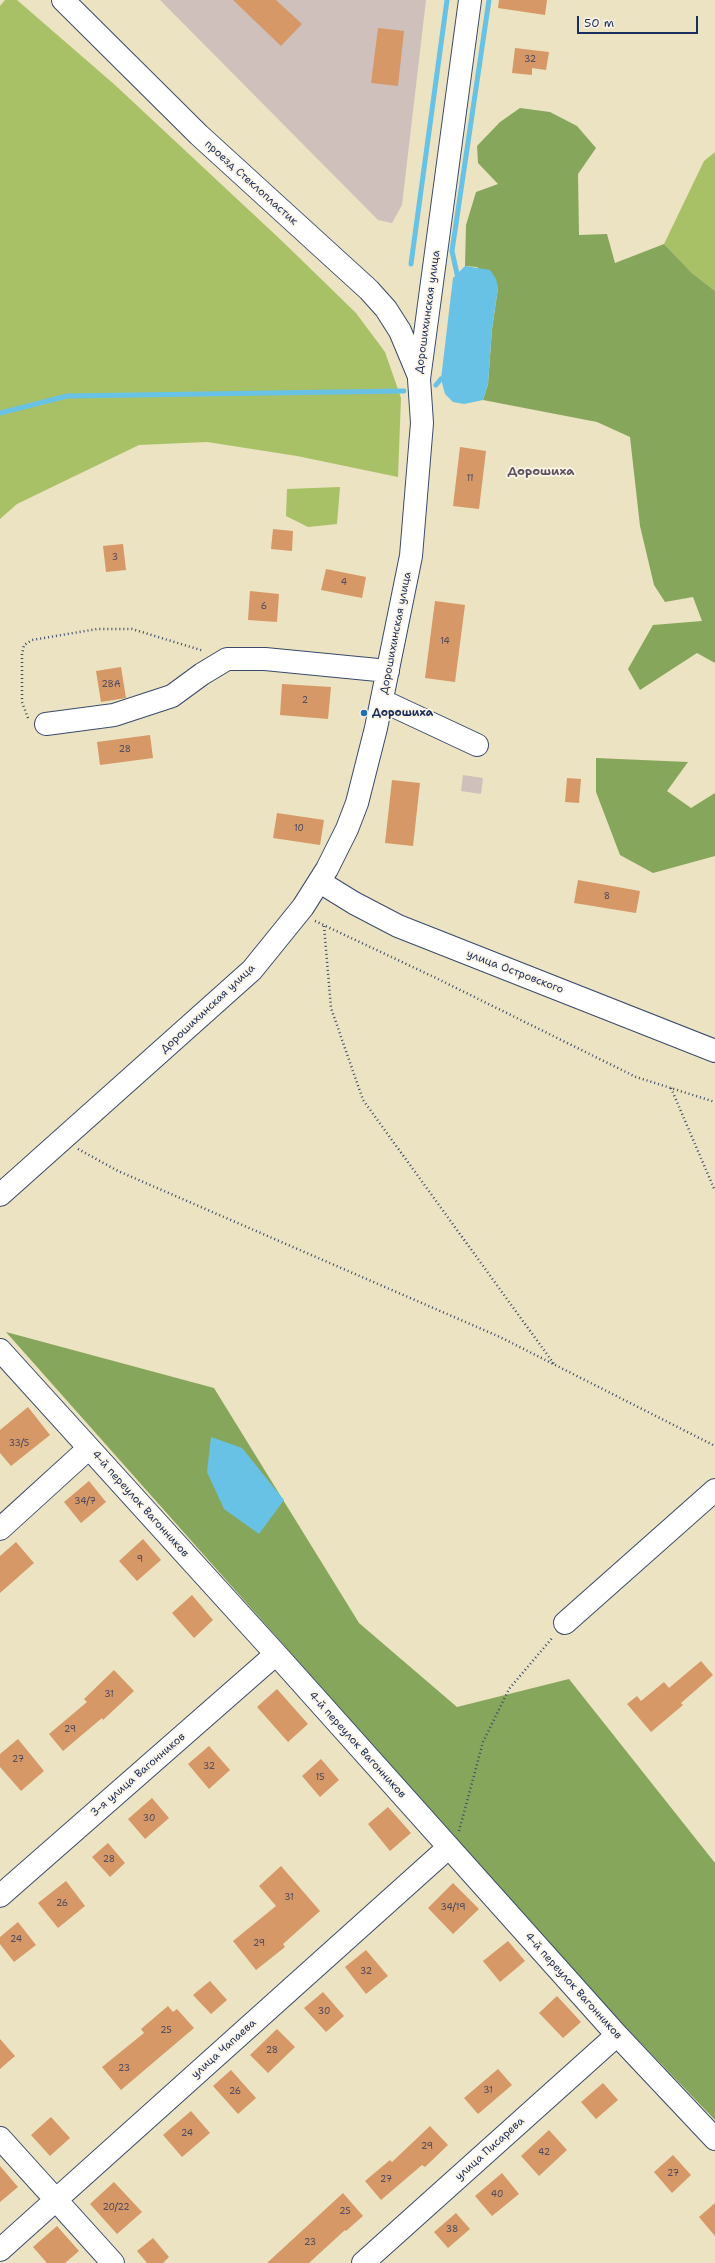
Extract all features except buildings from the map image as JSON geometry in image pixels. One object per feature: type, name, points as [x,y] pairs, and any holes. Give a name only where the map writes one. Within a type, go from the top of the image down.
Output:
[{"type":"street","name":"проезд Стеклопластик","points":[[63,0],[199,135],[370,290],[386,309],[400,330],[419,379]]},
{"type":"street","name":"Дорошихинская улица","points":[[0,1195],[241,982],[274,946],[320,882],[340,843],[357,803],[383,701],[411,556],[422,414],[419,379],[470,0]]},
{"type":"street","points":[[46,724],[114,715],[172,696],[202,674],[227,659],[265,659],[388,671]]},
{"type":"street","points":[[383,701],[477,745]]},
{"type":"street","name":"улица Островского","points":[[320,882],[354,903],[398,926],[715,1051]]},
{"type":"street","name":"4-й переулок Вагонников","points":[[0,1350],[276,1654],[617,2035],[715,2139]]},
{"type":"street","points":[[0,1528],[88,1448]]},
{"type":"street","points":[[565,1623],[715,1490]]},
{"type":"street","name":"3-я улица Вагонников","points":[[0,1896],[276,1654]]},
{"type":"street","name":"улица Чапаева","points":[[0,2250],[449,1847]]},
{"type":"street","name":"улица Писарева","points":[[363,2263],[617,2035]]},
{"type":"street","points":[[0,2138],[113,2263]]},
{"type":"path","points":[[46,724],[29,720],[22,702],[22,654],[24,645],[32,640],[97,629],[132,628],[227,659]]},
{"type":"path","points":[[298,914],[436,978],[636,1077],[715,1102]]},
{"type":"path","points":[[324,926],[331,1008],[363,1100],[554,1364]]},
{"type":"path","points":[[671,1088],[715,1191]]},
{"type":"path","points":[[62,1140],[118,1171],[493,1334],[715,1446]]},
{"type":"path","points":[[449,1847],[460,1829],[482,1742],[496,1714],[509,1689],[565,1623]]},
{"type":"shaded area","points":[[160,0],[426,0],[402,205],[392,223],[378,220]]},
{"type":"shaded area","points":[[463,775],[483,778],[481,794],[461,791]]},
{"type":"green space","points":[[5,0],[17,0],[115,85],[282,241],[356,313],[385,352],[401,398],[398,477],[297,456],[207,442],[139,445],[17,504],[0,519],[0,6]]},
{"type":"green space","points":[[520,108],[550,112],[577,126],[596,148],[578,174],[579,235],[607,234],[615,263],[664,244],[692,273],[715,291],[715,663],[697,653],[640,690],[628,669],[653,625],[702,621],[693,597],[665,602],[654,585],[640,526],[630,437],[597,422],[483,400],[488,384],[492,329],[498,288],[477,267],[465,266],[466,225],[476,192],[498,184],[478,163],[477,146],[500,122]]},
{"type":"green space","points":[[715,152],[715,291],[692,273],[664,244],[704,161]]},
{"type":"green space","points":[[340,487],[337,524],[308,527],[286,516],[287,489]]},
{"type":"green space","points":[[596,758],[688,762],[667,791],[691,808],[715,793],[715,856],[653,873],[620,855],[596,792]]},
{"type":"green space","points":[[6,1332],[214,1388],[359,1623],[457,1707],[569,1679],[715,1863],[715,2120],[590,1990]]},
{"type":"water","points":[[465,266],[490,270],[496,279],[498,288],[492,329],[488,384],[483,400],[464,404],[453,402],[445,394],[441,379],[453,278]]},
{"type":"water","points":[[211,1437],[242,1448],[284,1500],[259,1534],[224,1509],[207,1472]]},
{"type":"waterway","points":[[411,264],[447,0]]},
{"type":"waterway","points":[[457,274],[452,251],[489,0]]},
{"type":"waterway","points":[[436,385],[441,379]]},
{"type":"waterway","points":[[0,413],[67,396],[404,391]]},
{"type":"place","name":"Дорошиха","points":[[364,713]]},
{"type":"district","name":"Дорошиха","points":[[541,472]]}]
